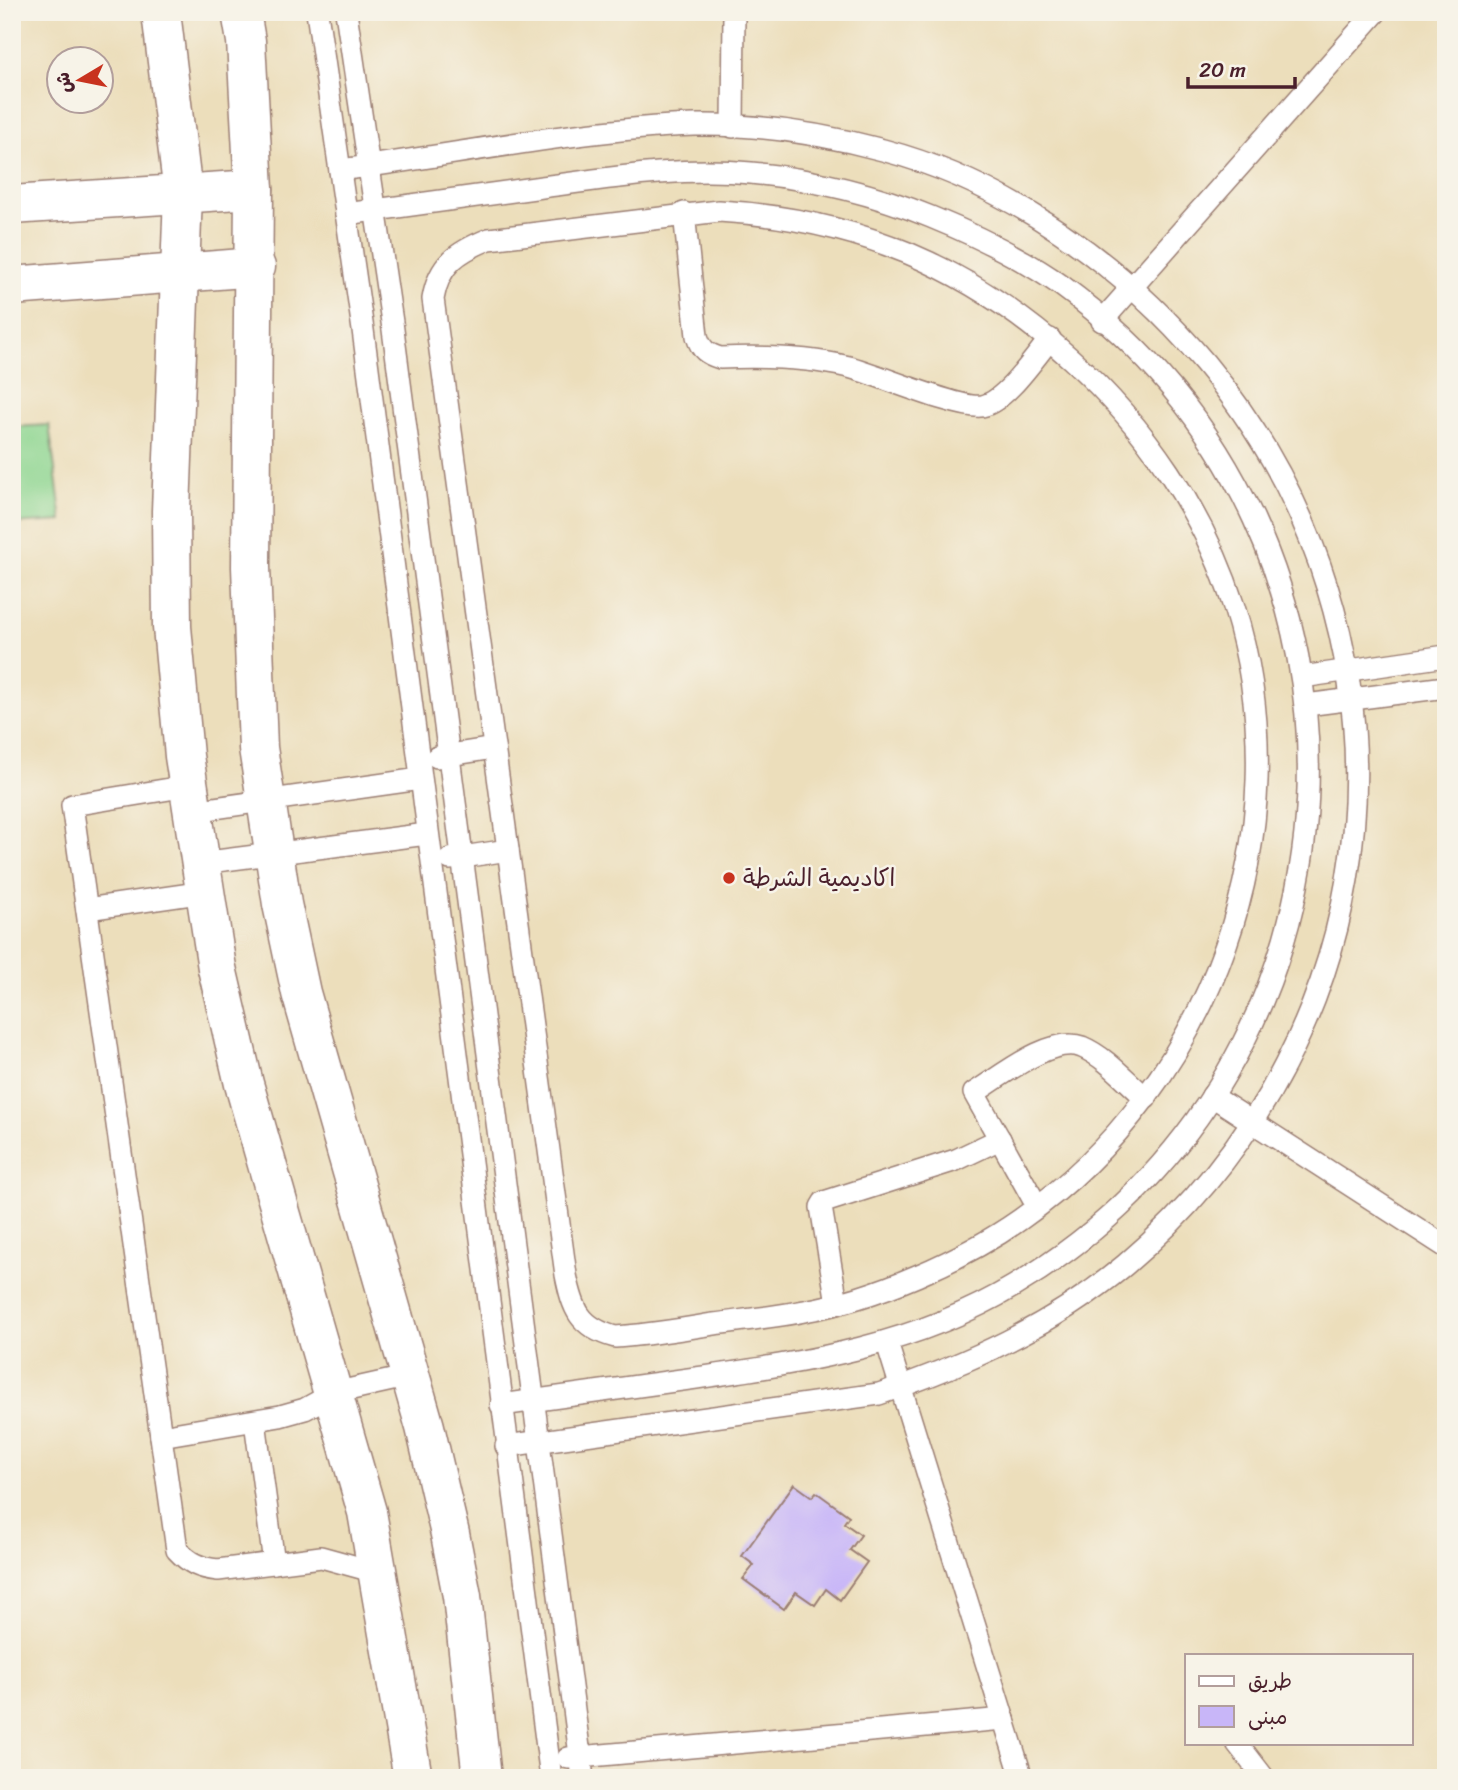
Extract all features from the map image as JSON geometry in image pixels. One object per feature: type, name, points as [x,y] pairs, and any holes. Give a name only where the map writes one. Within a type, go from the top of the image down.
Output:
[{"type":"street","points":[[161,12],[183,194],[172,511],[172,627],[190,799],[217,968],[244,1084],[367,1512],[413,1778]]},
{"type":"street","points":[[241,12],[246,41],[256,267],[251,566],[257,722],[266,801],[282,904],[316,1051],[432,1454],[462,1596],[482,1778]]},
{"type":"street","points":[[12,205],[254,189]]},
{"type":"street","points":[[12,286],[256,267]]},
{"type":"lane","points":[[317,12],[346,214],[549,1769],[580,1756],[1004,1719]]},
{"type":"lane","points":[[346,12],[376,210],[583,1778]]},
{"type":"lane","points":[[733,127],[734,12]]},
{"type":"lane","points":[[1102,321],[1376,12]]},
{"type":"lane","points":[[340,170],[632,129],[700,125],[793,133],[875,148],[957,176],[1054,228],[1130,287],[1164,315],[1223,386],[1282,476],[1305,523],[1327,580],[1340,625],[1352,699],[1356,785],[1340,917],[1296,1043],[1227,1156],[1201,1188],[1125,1265],[1029,1331],[975,1358],[901,1387],[836,1402],[506,1446]]},
{"type":"lane","points":[[346,214],[604,178],[746,172],[860,193],[929,216],[1000,249],[1061,286],[1102,321],[1154,370],[1202,429],[1237,485],[1272,560],[1289,613],[1309,727],[1308,793],[1303,852],[1289,925],[1250,1033],[1180,1142],[1137,1191],[1080,1240],[1018,1284],[968,1311],[887,1343],[796,1364],[501,1405]]},
{"type":"lane","points":[[684,213],[697,336],[701,348],[720,358],[805,358],[850,367],[957,402],[982,406],[994,402],[1003,394],[1050,339]]},
{"type":"lane","points":[[684,213],[763,213],[819,222],[873,238],[939,265],[986,293],[1050,339],[1103,388],[1151,446],[1193,511],[1214,552],[1234,608],[1251,679],[1257,752],[1255,812],[1248,870],[1236,919],[1216,974],[1184,1041],[1146,1098],[1113,1137],[1037,1206],[1019,1221],[916,1276],[837,1303],[807,1311],[631,1336],[603,1334],[591,1329],[572,1301],[566,1275],[433,299],[436,281],[444,265],[463,250],[489,239],[684,213]]},
{"type":"lane","points":[[1302,677],[1446,656]]},
{"type":"lane","points":[[1306,705],[1446,687]]},
{"type":"lane","points":[[379,1573],[345,1561],[321,1557],[218,1570],[188,1562],[177,1549],[72,804],[190,799],[266,801],[419,769],[449,755],[494,748]]},
{"type":"lane","points":[[87,909],[203,877],[274,853],[427,834]]},
{"type":"lane","points":[[431,862],[508,850]]},
{"type":"lane","points":[[1037,1206],[974,1093],[1043,1051],[1062,1046],[1080,1046],[1096,1055],[1146,1098]]},
{"type":"lane","points":[[1212,1096],[1446,1247]]},
{"type":"lane","points":[[837,1303],[821,1208],[824,1202],[956,1160],[1000,1139]]},
{"type":"lane","points":[[887,1343],[1022,1778]]},
{"type":"lane","points":[[161,1436],[305,1409],[334,1393],[410,1376]]},
{"type":"lane","points":[[255,1420],[274,1563]]},
{"type":"lane","points":[[1238,1744],[1264,1778]]},
{"type":"green space","points":[[49,425],[62,521],[12,524],[12,427]]},
{"type":"building","points":[[794,1484],[812,1497],[816,1492],[849,1516],[844,1523],[861,1535],[850,1550],[867,1562],[840,1600],[826,1589],[815,1605],[796,1592],[784,1609],[743,1579],[754,1565],[742,1556]]},
{"type":"place","name":"اكاديمية الشرطة","points":[[729,878]]}]
